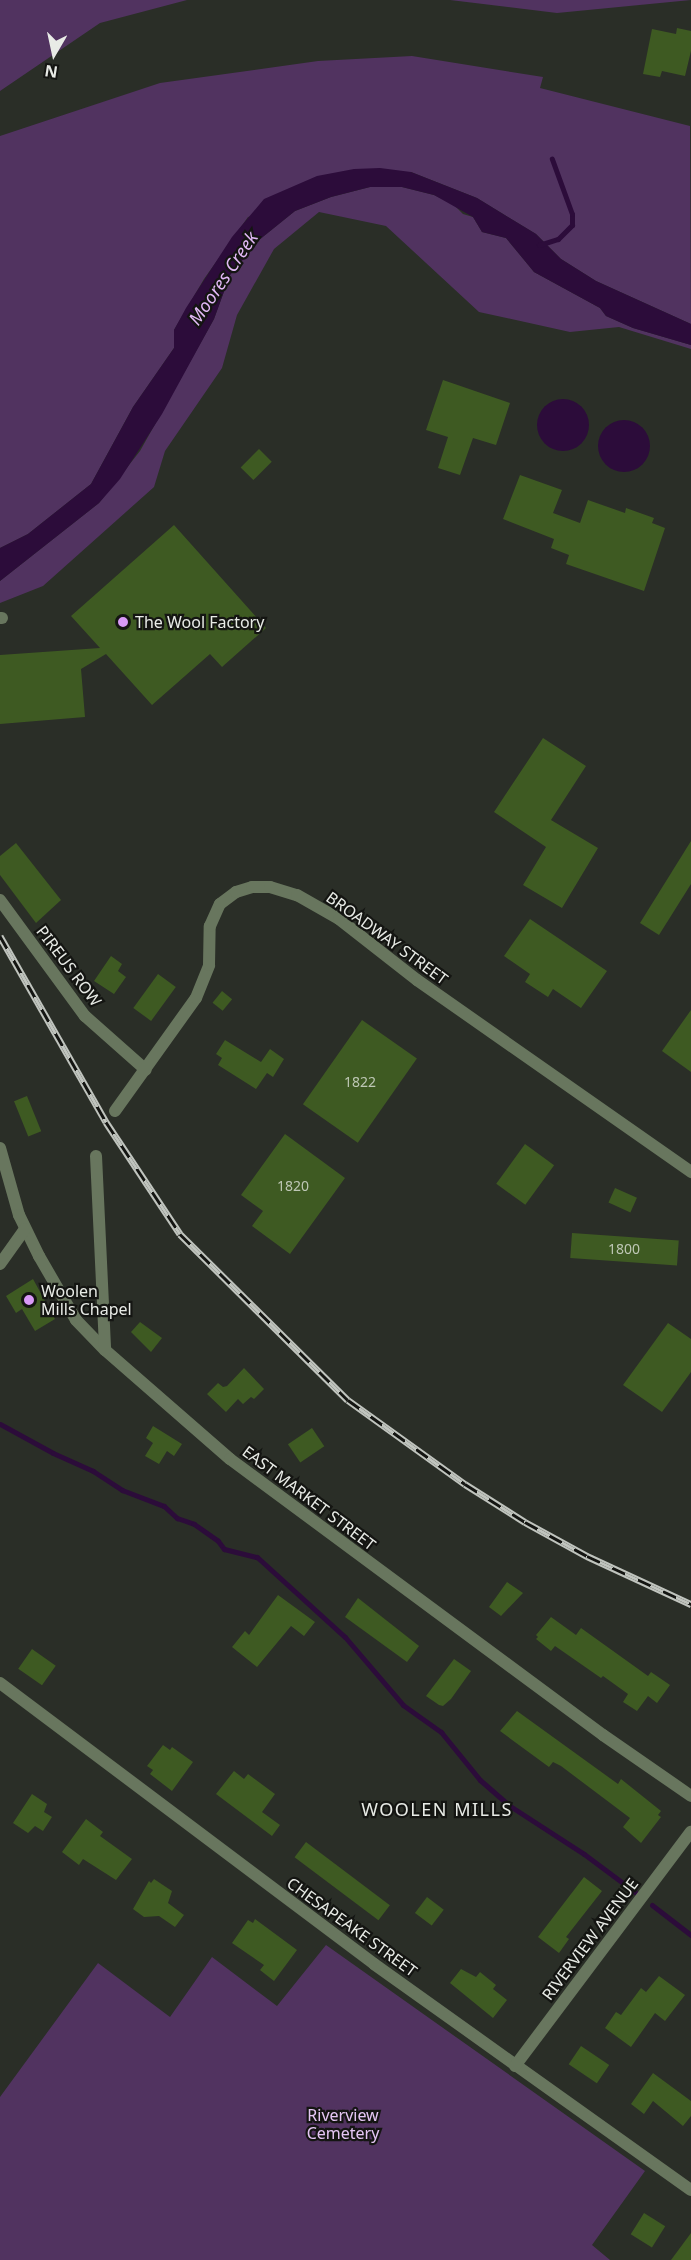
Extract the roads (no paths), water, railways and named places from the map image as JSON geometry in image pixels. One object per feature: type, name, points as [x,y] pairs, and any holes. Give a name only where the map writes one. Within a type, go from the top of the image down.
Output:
[{"type":"street","name":"BROADWAY STREET","points":[[115,1111],[196,998],[209,965],[210,926],[220,904],[237,892],[252,887],[282,889],[339,919],[417,980],[691,1172]]},
{"type":"street","name":"PIREUS ROW","points":[[0,900],[85,1016],[146,1070]]},
{"type":"street","name":"EAST MARKET STREET","points":[[0,1148],[25,1228],[70,1311],[105,1350],[230,1459],[603,1735],[691,1796]]},
{"type":"street","points":[[96,1156],[105,1350]]},
{"type":"street","points":[[0,1264],[25,1228]]},
{"type":"street","name":"CHESAPEAKE STREET","points":[[0,1683],[230,1857],[515,2066],[691,2190]]},
{"type":"street","name":"RIVERVIEW AVENUE","points":[[515,2066],[691,1832]]},
{"type":"water","name":"Moores Creek","points":[[380,168],[411,172],[477,198],[536,234],[561,259],[596,281],[691,324],[691,345],[633,328],[606,316],[600,308],[534,272],[506,238],[482,232],[473,217],[434,195],[402,187],[370,187],[331,197],[295,211],[259,240],[230,275],[214,319],[162,414],[120,479],[99,503],[0,581],[0,548],[28,534],[91,484],[133,407],[174,348],[174,330],[186,308],[232,237],[264,199],[317,176],[354,169]]},
{"type":"water","points":[[563,399],[573,401],[581,407],[587,415],[589,425],[587,435],[581,443],[573,449],[563,451],[553,449],[545,443],[539,435],[537,425],[539,415],[545,407],[553,401]]},
{"type":"water","points":[[624,420],[634,422],[642,428],[648,436],[650,446],[648,456],[642,464],[634,470],[624,472],[614,470],[606,464],[600,456],[598,446],[600,436],[606,428],[614,422]]},
{"type":"waterway","points":[[539,245],[558,239],[572,225],[572,214],[552,159]]},
{"type":"waterway","points":[[0,1424],[53,1453],[93,1471],[122,1490],[164,1506],[177,1518],[194,1524],[218,1541],[224,1549],[257,1557],[345,1637],[403,1705],[441,1732],[480,1780],[510,1806],[584,1854],[635,1892]]},
{"type":"waterway","points":[[652,1905],[691,1935]]},
{"type":"railway","points":[[0,936],[106,1122],[180,1234],[348,1400],[465,1484],[525,1522],[587,1556],[691,1604]]},
{"type":"place","name":"The Wool Factory","points":[[123,622]]},
{"type":"place","name":"Woolen Mills Chapel","points":[[29,1300]]},
{"type":"district","name":"WOOLEN MILLS","points":[[437,1809]]},
{"type":"park label","name":"Riverview Cemetery","points":[[343,2124]]}]
